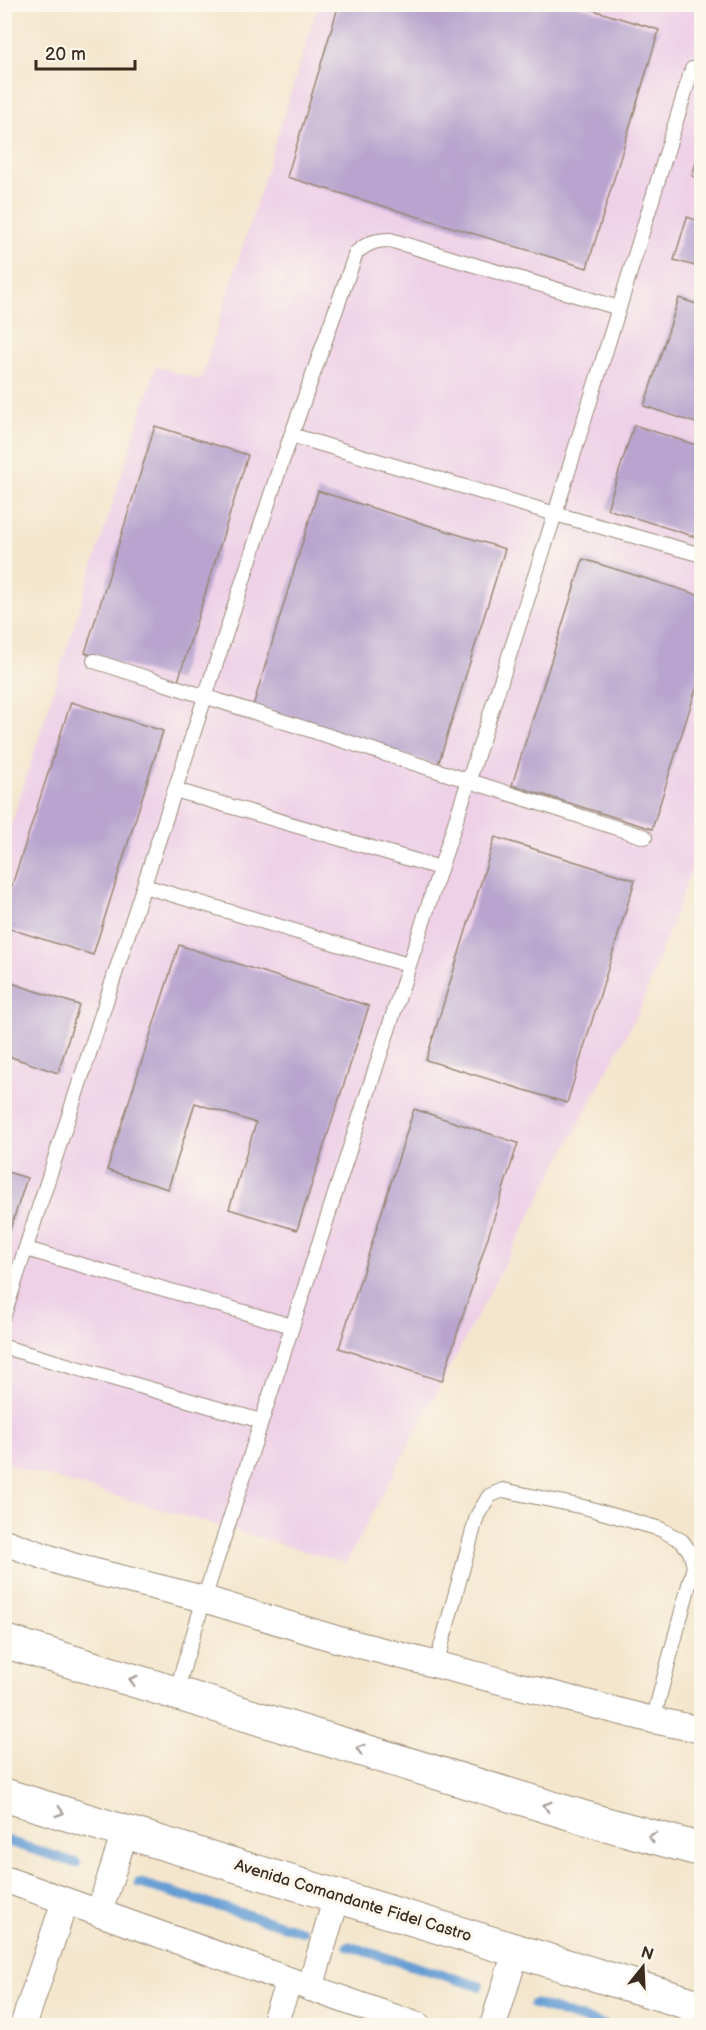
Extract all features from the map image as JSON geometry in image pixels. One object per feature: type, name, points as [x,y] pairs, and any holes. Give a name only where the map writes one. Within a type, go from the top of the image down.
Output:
[{"type":"highway","points":[[4,1641],[602,1823],[702,1850]]},
{"type":"highway","name":"Avenida Comandante Fidel Castro","points":[[4,1795],[702,2007]]},
{"type":"street","points":[[4,1542],[72,1566],[204,1599],[336,1639],[653,1720],[702,1730]]},
{"type":"street","points":[[99,1913],[125,1832]]},
{"type":"street","points":[[4,1880],[417,2025]]},
{"type":"street","points":[[273,2025],[299,1985],[337,1896]]},
{"type":"street","points":[[23,2025],[65,1901]]},
{"type":"street","points":[[493,2025],[516,1951]]},
{"type":"lane","points":[[176,1692],[261,1421],[555,514],[692,69]]},
{"type":"lane","points":[[4,1315],[291,435],[356,253],[369,243],[390,240],[619,308]]},
{"type":"lane","points":[[291,435],[555,514],[702,555]]},
{"type":"lane","points":[[94,661],[645,837]]},
{"type":"lane","points":[[175,790],[440,868]]},
{"type":"lane","points":[[144,886],[408,965]]},
{"type":"lane","points":[[26,1249],[292,1326]]},
{"type":"lane","points":[[4,1347],[261,1421]]},
{"type":"lane","points":[[436,1665],[477,1516],[489,1496],[503,1490],[588,1508],[660,1529],[682,1541],[690,1552],[694,1566],[653,1720]]},
{"type":"shaded area","points":[[318,5],[701,5],[701,843],[640,1009],[346,1563],[5,1464],[5,844],[156,366],[201,380]]},
{"type":"building","points":[[339,4],[573,4],[659,30],[587,268],[287,177]]},
{"type":"building","points":[[702,145],[702,179],[692,176]]},
{"type":"building","points":[[687,217],[702,222],[702,268],[674,260]]},
{"type":"building","points":[[679,298],[702,306],[702,425],[644,406]]},
{"type":"building","points":[[634,425],[702,447],[702,539],[607,509]]},
{"type":"building","points":[[155,426],[248,455],[178,681],[85,653]]},
{"type":"building","points":[[318,491],[505,549],[438,765],[253,706]]},
{"type":"building","points":[[583,559],[702,596],[702,670],[652,829],[512,785]]},
{"type":"building","points":[[71,702],[163,731],[93,955],[4,927],[4,910]]},
{"type":"building","points":[[495,837],[635,880],[567,1103],[426,1060]]},
{"type":"building","points":[[179,945],[369,1006],[297,1230],[229,1209],[256,1123],[195,1103],[168,1189],[107,1170]]},
{"type":"building","points":[[5,981],[79,1005],[58,1073],[8,1056],[5,1067]]},
{"type":"building","points":[[414,1109],[518,1143],[442,1381],[339,1348]]},
{"type":"building","points":[[4,1171],[27,1178],[5,1245],[4,1245]]},
{"type":"waterway","points":[[4,1840],[76,1863]]},
{"type":"waterway","points":[[139,1883],[302,1931]]},
{"type":"waterway","points":[[348,1946],[479,1986]]},
{"type":"waterway","points":[[534,2004],[606,2026]]}]
